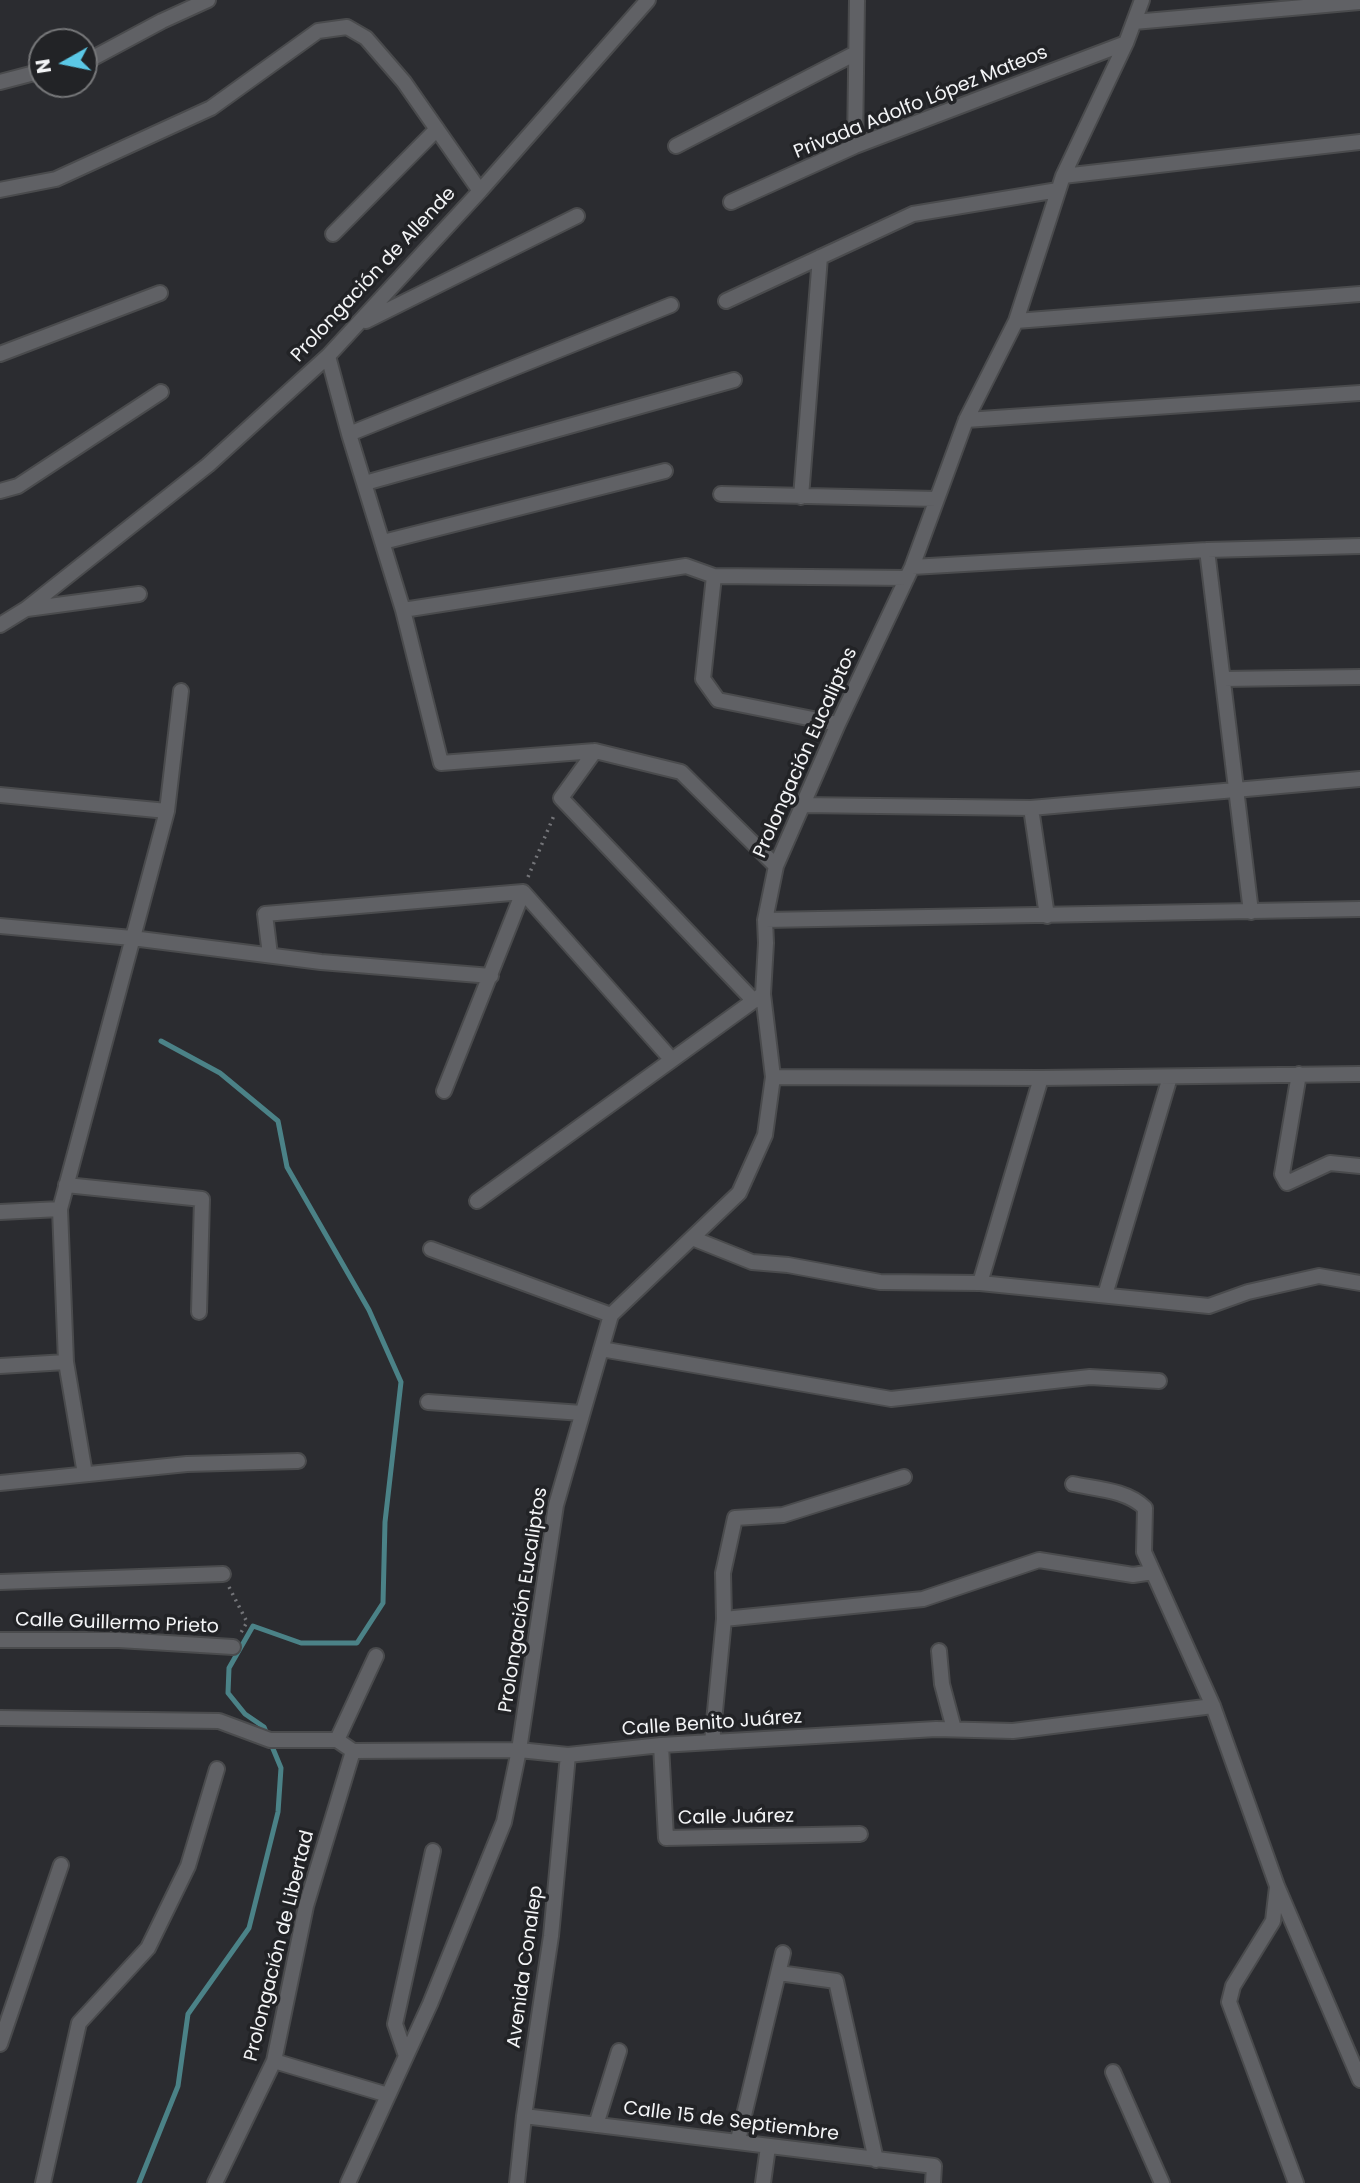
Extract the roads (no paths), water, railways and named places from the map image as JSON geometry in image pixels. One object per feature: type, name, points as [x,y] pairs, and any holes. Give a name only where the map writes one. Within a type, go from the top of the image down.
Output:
[{"type":"street","points":[[98,55],[208,0]]},
{"type":"street","name":"Prolongación de Allende","points":[[0,625],[26,609],[208,465],[328,356],[480,191],[648,0]]},
{"type":"street","points":[[855,146],[857,0]]},
{"type":"street","name":"Prolongación Eucaliptos","points":[[348,2183],[406,2056],[504,1822],[519,1749],[556,1505],[611,1315],[739,1193],[765,1135],[773,1077],[758,997],[766,943],[765,920],[776,866],[838,723],[909,573],[966,420],[1016,321],[1060,183],[1126,43],[1142,0]]},
{"type":"street","points":[[1134,22],[1360,2]]},
{"type":"street","points":[[0,190],[56,179],[211,108],[318,31],[347,27],[366,38],[404,82],[480,191]]},
{"type":"street","name":"Privada Adolfo López Mateos","points":[[731,202],[855,146],[1126,43]]},
{"type":"street","points":[[676,146],[856,53]]},
{"type":"street","points":[[0,82],[28,75]]},
{"type":"street","points":[[333,234],[437,129]]},
{"type":"street","points":[[726,300],[913,214],[1060,183],[1360,142]]},
{"type":"street","points":[[359,325],[577,216]]},
{"type":"street","points":[[801,497],[820,257]]},
{"type":"street","points":[[0,354],[160,293]]},
{"type":"street","points":[[1016,321],[1360,294]]},
{"type":"street","points":[[349,434],[671,305]]},
{"type":"street","points":[[328,356],[403,610],[441,764],[595,751],[681,772],[776,866]]},
{"type":"street","points":[[365,483],[734,380]]},
{"type":"street","points":[[0,491],[18,486],[162,392]]},
{"type":"street","points":[[966,420],[1360,393]]},
{"type":"street","points":[[383,542],[665,471]]},
{"type":"street","points":[[720,494],[936,499]]},
{"type":"street","points":[[403,610],[686,566],[714,576],[909,573],[1207,550],[1360,546]]},
{"type":"street","points":[[1207,550],[1234,790],[1251,912]]},
{"type":"street","points":[[714,576],[704,679],[718,700],[838,723]]},
{"type":"street","points":[[26,609],[139,594]]},
{"type":"street","points":[[1223,679],[1360,677]]},
{"type":"street","points":[[86,1474],[66,1362],[60,1209],[167,811],[181,691]]},
{"type":"street","points":[[477,1201],[758,997],[561,798],[595,751]]},
{"type":"street","points":[[802,805],[1031,808],[1360,779]]},
{"type":"street","points":[[0,795],[167,811]]},
{"type":"street","points":[[1031,808],[1047,916]]},
{"type":"street","points":[[523,892],[672,1060]]},
{"type":"street","points":[[270,955],[265,914],[523,892]]},
{"type":"street","points":[[444,1091],[523,892]]},
{"type":"street","points":[[765,920],[1360,909]]},
{"type":"street","points":[[0,926],[491,976]]},
{"type":"street","points":[[1299,1074],[1282,1174],[1287,1183],[1330,1163],[1360,1167]]},
{"type":"street","points":[[773,1077],[1041,1078],[1360,1074]]},
{"type":"street","points":[[1105,1295],[1170,1077]]},
{"type":"street","points":[[980,1283],[1041,1078]]},
{"type":"street","points":[[66,1185],[202,1199],[199,1312]]},
{"type":"street","points":[[0,1212],[60,1209]]},
{"type":"street","points":[[692,1238],[752,1262],[788,1265],[880,1282],[980,1283],[1209,1306],[1248,1292],[1319,1276],[1360,1283]]},
{"type":"street","points":[[431,1249],[611,1315]]},
{"type":"street","points":[[601,1349],[891,1399],[1090,1377],[1159,1381]]},
{"type":"street","points":[[0,1366],[66,1362]]},
{"type":"street","points":[[428,1402],[582,1413]]},
{"type":"street","points":[[0,1483],[187,1464],[298,1461]]},
{"type":"street","points":[[712,1742],[724,1619],[723,1573],[734,1518],[783,1515],[904,1477]]},
{"type":"street","points":[[1073,1484],[1111,1491],[1136,1500],[1145,1508],[1144,1552],[1213,1706],[1277,1886],[1360,2080]]},
{"type":"street","points":[[724,1619],[923,1599],[1040,1560],[1133,1575],[1153,1572]]},
{"type":"street","points":[[0,1582],[223,1574]]},
{"type":"street","name":"Calle Guillermo Prieto","points":[[0,1640],[120,1640],[233,1647]]},
{"type":"street","points":[[939,1651],[942,1684],[954,1729]]},
{"type":"street","points":[[337,1740],[376,1656]]},
{"type":"street","name":"Calle Benito Juárez","points":[[353,1751],[519,1749],[568,1755],[712,1742],[954,1729],[1013,1731],[1213,1706]]},
{"type":"street","points":[[0,1718],[219,1721],[270,1740],[337,1740],[353,1751]]},
{"type":"street","name":"Calle Juárez","points":[[661,1745],[666,1838],[860,1834]]},
{"type":"street","name":"Prolongación de Libertad","points":[[215,2183],[274,2061],[306,1906],[353,1751]]},
{"type":"street","name":"Avenida Conalep","points":[[517,2183],[524,2116],[551,1936],[568,1755]]},
{"type":"street","points":[[43,2183],[79,2023],[148,1948],[188,1866],[217,1769]]},
{"type":"street","points":[[406,2056],[395,2024],[433,1851]]},
{"type":"street","points":[[0,2045],[61,1865]]},
{"type":"street","points":[[1277,1886],[1273,1921],[1233,1986],[1229,2003],[1296,2183]]},
{"type":"street","points":[[738,2140],[783,1953]]},
{"type":"street","points":[[779,1973],[836,1981],[876,2160]]},
{"type":"street","points":[[596,2125],[619,2051]]},
{"type":"street","points":[[274,2061],[388,2095]]},
{"type":"street","points":[[1114,2072],[1162,2183]]},
{"type":"street","name":"Calle 15 de Septiembre","points":[[524,2116],[934,2166],[933,2183]]},
{"type":"street","points":[[763,2183],[768,2147]]},
{"type":"waterway","points":[[139,2183],[178,2086],[188,2014],[249,1928],[278,1812],[281,1768],[264,1727],[245,1714],[228,1693],[229,1668],[253,1626],[301,1643],[357,1643],[383,1603],[385,1522],[401,1382],[369,1310],[287,1167],[278,1121],[220,1073],[161,1041]]}]
